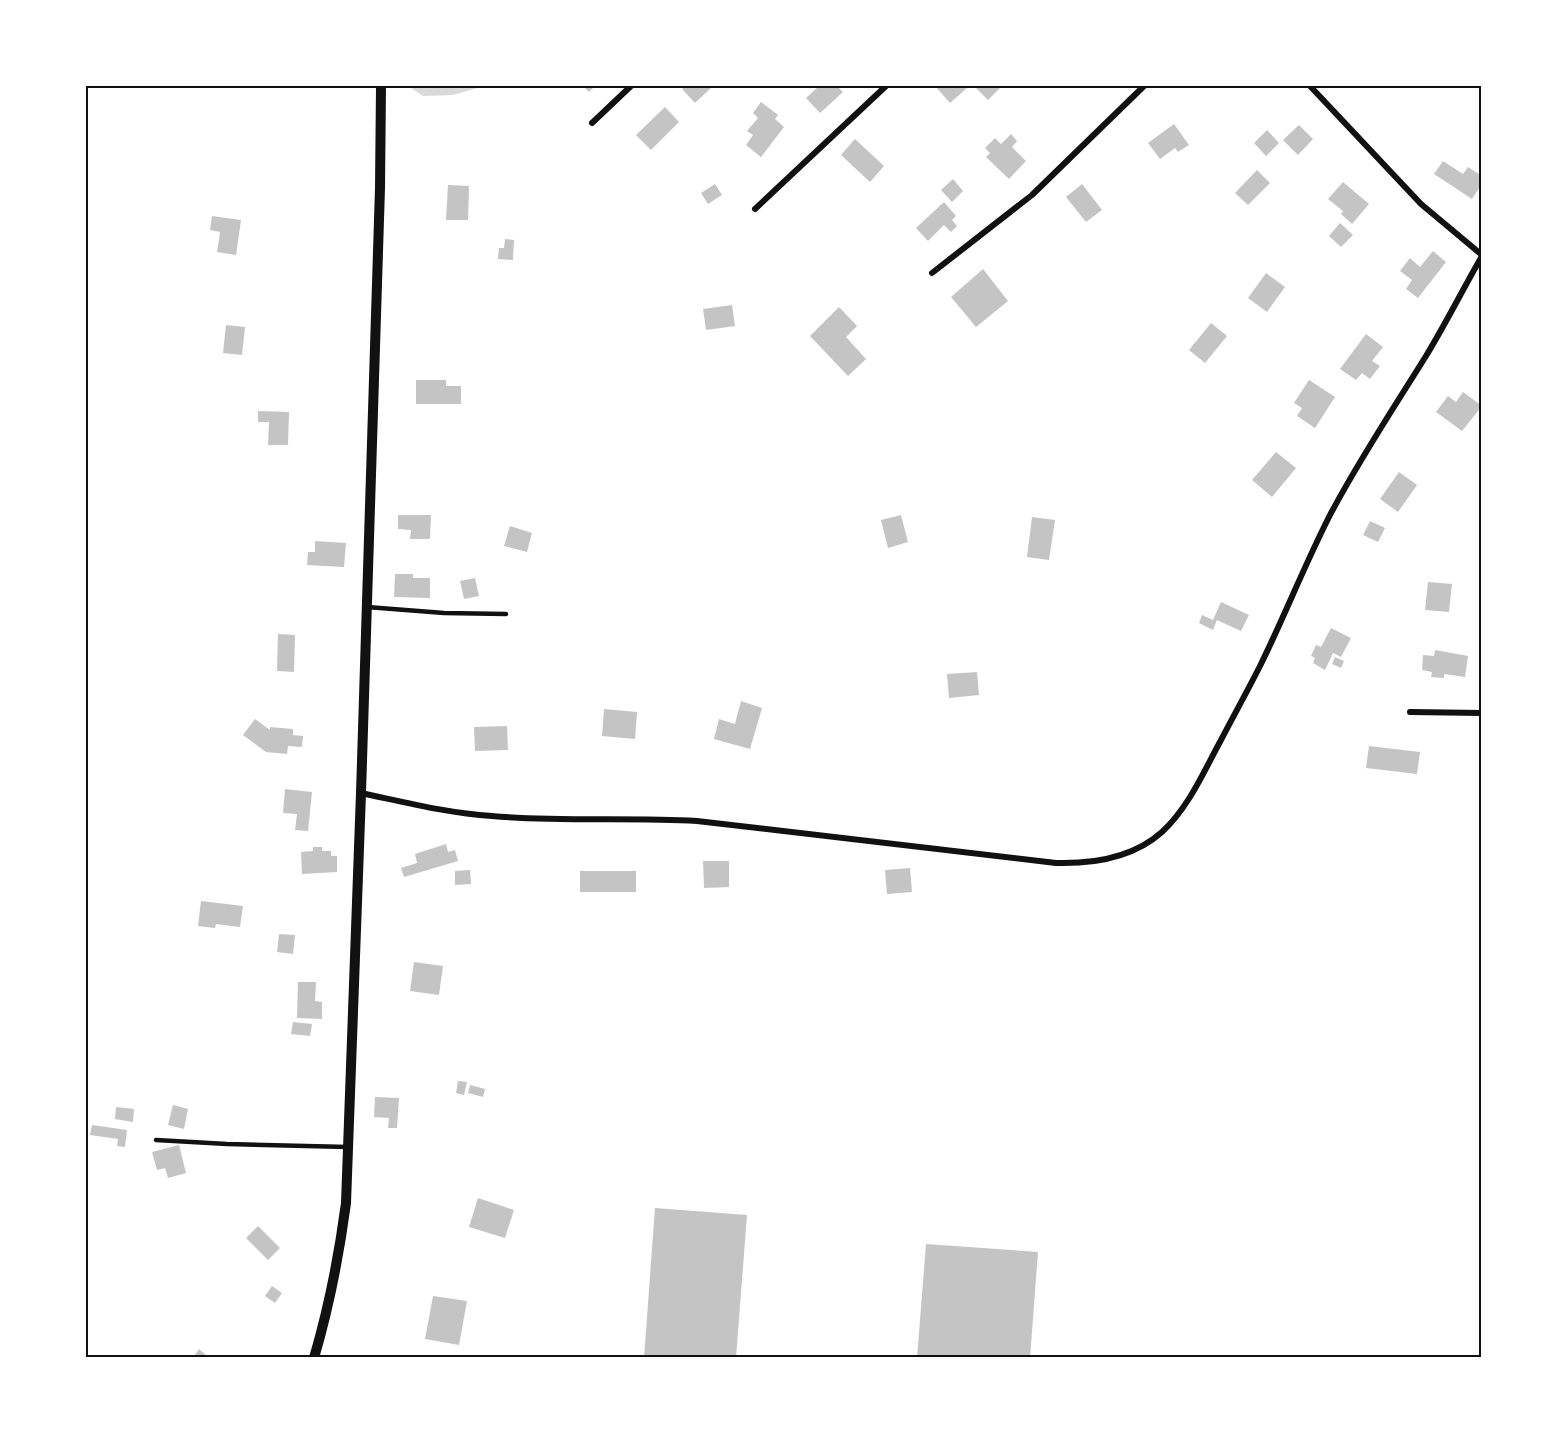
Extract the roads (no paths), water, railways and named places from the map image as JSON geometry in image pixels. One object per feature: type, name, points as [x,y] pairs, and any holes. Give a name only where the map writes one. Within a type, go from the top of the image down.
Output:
[{"type":"street","points":[[314,1358],[327,1315],[346,1203],[367,607],[381,86]]},
{"type":"street","points":[[592,123],[631,86]]},
{"type":"street","points":[[755,208],[886,86]]},
{"type":"street","points":[[932,273],[1032,195],[1144,86]]},
{"type":"street","points":[[361,793],[435,810],[491,816],[697,821],[1056,863],[1094,862],[1131,852],[1148,843],[1162,831],[1186,802],[1203,774],[1261,664],[1347,484],[1385,418],[1426,355],[1482,256],[1421,204],[1310,86]]},
{"type":"street","points":[[1410,712],[1482,713]]},
{"type":"lane","points":[[367,607],[444,613],[506,614]]},
{"type":"lane","points":[[156,1140],[348,1147]]}]
